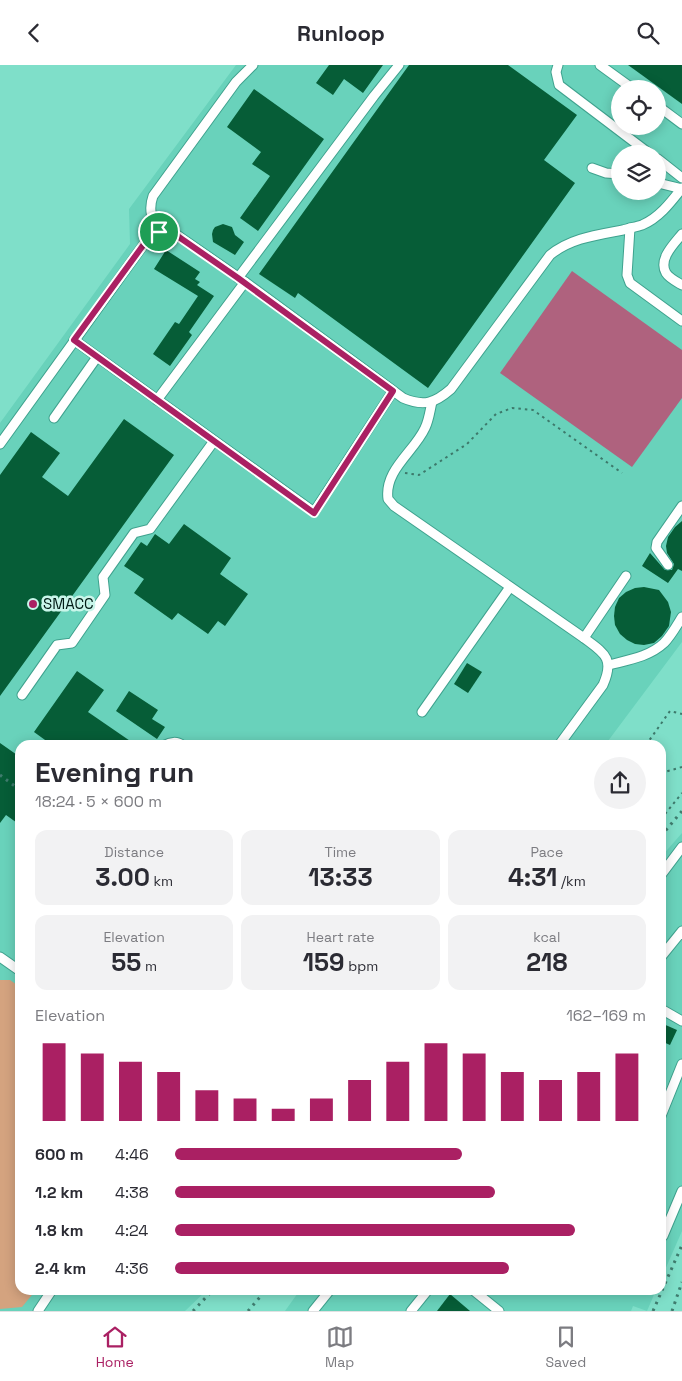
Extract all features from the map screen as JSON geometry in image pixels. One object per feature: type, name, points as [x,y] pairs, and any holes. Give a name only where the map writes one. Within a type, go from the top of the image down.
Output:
[{"type":"lane","points":[[159,232],[150,214],[149,205],[153,196],[236,82],[253,65]]},
{"type":"lane","points":[[157,400],[368,104],[399,65]]},
{"type":"lane","points":[[558,65],[556,72],[559,85],[638,145]]},
{"type":"lane","points":[[600,65],[621,80]]},
{"type":"lane","points":[[666,113],[682,124]]},
{"type":"lane","points":[[666,165],[682,178]]},
{"type":"lane","points":[[592,168],[611,174]]},
{"type":"lane","points":[[0,444],[147,240],[159,232],[169,232],[176,235],[242,280],[393,391],[413,402],[422,404],[442,396],[451,389],[550,255],[561,246],[573,241],[642,225],[653,219],[666,208],[682,188],[666,185]]},
{"type":"lane","points":[[630,228],[626,275],[630,283],[682,321]]},
{"type":"lane","points":[[682,234],[667,252],[664,266],[666,274],[682,285]]},
{"type":"lane","points":[[74,340],[314,513],[393,391]]},
{"type":"lane","points":[[54,419],[97,357]]},
{"type":"lane","points":[[432,401],[425,429],[398,466],[389,482],[388,499],[584,638],[606,656],[609,665],[603,685],[563,740]]},
{"type":"lane","points":[[22,695],[57,645],[72,643],[105,595],[103,577],[134,533],[150,529],[214,441]]},
{"type":"lane","points":[[668,565],[656,548],[657,542],[682,506]]},
{"type":"lane","points":[[584,638],[626,576]]},
{"type":"lane","points":[[422,712],[510,587]]},
{"type":"lane","points":[[609,665],[646,655],[656,650],[666,642],[682,617]]},
{"type":"lane","points":[[666,868],[682,847]]},
{"type":"lane","points":[[666,951],[682,931]]},
{"type":"lane","points":[[0,958],[15,968]]},
{"type":"lane","points":[[666,1012],[682,1021]]},
{"type":"lane","points":[[666,1104],[682,1064]]},
{"type":"lane","points":[[666,1229],[682,1191]]},
{"type":"lane","points":[[38,1311],[49,1295]]},
{"type":"lane","points":[[313,1311],[326,1295]]},
{"type":"lane","points":[[411,1311],[424,1295]]},
{"type":"lane","points":[[479,1295],[499,1311]]},
{"type":"path","points":[[398,466],[406,474],[419,475],[467,444],[496,414],[512,408],[532,410],[622,473]]},
{"type":"path","points":[[650,740],[670,711],[682,713]]},
{"type":"path","points":[[666,772],[682,767]]},
{"type":"path","points":[[666,813],[682,793]]},
{"type":"shaded area","points":[[236,65],[682,65],[682,642],[609,740],[15,740],[15,1295],[202,1295],[185,1311],[0,1311],[0,423],[130,244],[129,209]]},
{"type":"shaded area","points":[[572,271],[682,350],[682,398],[632,467],[500,373]]},
{"type":"shaded area","points":[[682,833],[682,1231],[666,1268],[666,851]]},
{"type":"shaded area","points":[[0,980],[10,980],[15,984],[15,1295],[32,1295],[22,1307],[0,1309]]},
{"type":"shaded area","points":[[296,1295],[654,1295],[647,1311],[633,1306],[631,1311],[285,1311]]},
{"type":"building","points":[[329,65],[383,65],[363,93],[344,79],[333,95],[316,83]]},
{"type":"building","points":[[409,65],[508,65],[577,115],[544,160],[575,183],[428,388],[298,293],[295,298],[259,274]]},
{"type":"building","points":[[628,65],[682,65],[682,104],[666,92],[666,80],[649,80]]},
{"type":"building","points":[[254,89],[324,139],[258,231],[240,218],[270,176],[252,164],[261,152],[227,127]]},
{"type":"building","points":[[223,224],[232,227],[235,235],[244,242],[235,255],[213,242],[213,230],[215,227]]},
{"type":"building","points":[[166,250],[200,272],[195,279],[200,282],[197,285],[214,296],[189,332],[192,335],[170,366],[153,354],[175,322],[179,324],[198,296],[154,269]]},
{"type":"building","name":"SMACC","points":[[124,419],[174,455],[0,696],[0,475],[31,432],[60,453],[42,477],[68,496]]},
{"type":"building","points":[[682,521],[682,571],[678,569],[668,583],[642,566],[650,553],[665,570],[672,570],[674,564],[667,553],[666,546],[668,537]]},
{"type":"building","points":[[184,524],[231,558],[220,574],[248,594],[225,626],[218,621],[208,634],[178,613],[172,620],[134,593],[144,579],[124,566],[141,542],[147,546],[155,534],[169,544]]},
{"type":"building","points":[[644,587],[659,590],[668,602],[671,612],[669,626],[662,636],[654,643],[644,645],[635,644],[620,634],[615,625],[614,616],[619,598],[635,588]]},
{"type":"building","points":[[467,663],[482,672],[468,693],[454,684]]},
{"type":"building","points":[[77,671],[104,690],[88,712],[129,740],[45,740],[34,732]]},
{"type":"building","points":[[129,691],[158,710],[152,719],[165,727],[157,739],[116,711]]},
{"type":"building","points":[[0,743],[15,754],[15,821],[6,815],[0,823]]},
{"type":"building","points":[[666,1025],[677,1030],[670,1045],[666,1043]]},
{"type":"building","points":[[451,1295],[470,1311],[437,1311]]},
{"type":"railway","points":[[0,775],[15,786]]},
{"type":"railway","points":[[666,830],[682,811]]},
{"type":"railway","points":[[666,1281],[682,1245]]},
{"type":"railway","points":[[672,1311],[682,1282]]},
{"type":"railway","points":[[193,1311],[208,1295]]},
{"type":"railway","points":[[248,1311],[262,1295]]},
{"type":"railway","points":[[653,1311],[660,1295]]},
{"type":"place","name":"SMACC","points":[[33,604]]},
{"type":"route","points":[[159,232],[169,232],[176,235],[245,282],[393,391],[314,513],[74,340],[147,240],[159,232]]}]
